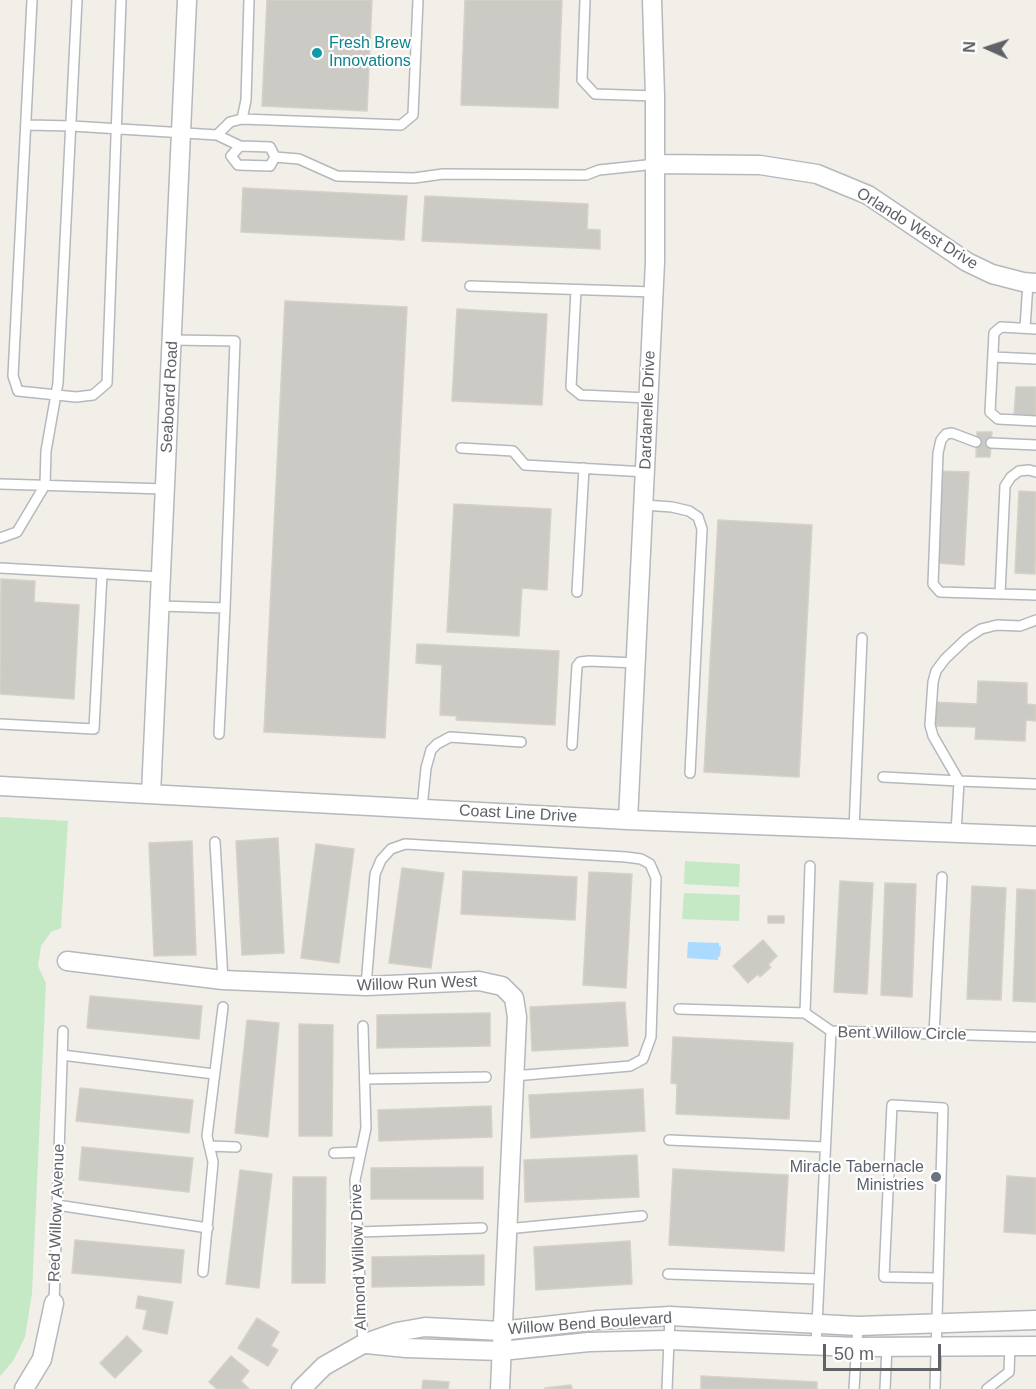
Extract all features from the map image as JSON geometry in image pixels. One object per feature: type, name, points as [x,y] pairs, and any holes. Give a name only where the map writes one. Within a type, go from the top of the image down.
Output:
[{"type":"street","name":"Seaboard Road","points":[[151,794],[187,0]]},
{"type":"street","name":"Dardanelle Drive","points":[[628,820],[653,292],[656,164],[652,0]]},
{"type":"street","name":"Orlando West Drive","points":[[656,164],[760,165],[817,174],[868,195],[967,262],[992,274],[1032,283]]},
{"type":"street","name":"Coast Line Drive","points":[[0,786],[628,820],[1036,836]]},
{"type":"street","name":"Willow Run West","points":[[67,961],[223,980],[366,986],[479,981],[502,986],[514,998],[517,1017],[500,1389]]},
{"type":"street","name":"Red Willow Avenue","points":[[24,1389],[42,1359],[54,1303]]},
{"type":"street","name":"Willow Bend Boulevard","points":[[301,1389],[324,1366],[363,1344],[397,1332],[425,1327],[501,1330],[598,1320],[670,1316],[858,1326],[1036,1320]]},
{"type":"street","name":"Willow Bend Boulevard","points":[[363,1344],[406,1348],[501,1351],[589,1342],[669,1340],[857,1347],[1036,1346]]},
{"type":"lane","points":[[32,0],[13,376],[18,391],[56,396],[93,395],[107,383],[121,0]]},
{"type":"lane","points":[[0,538],[17,531],[45,485],[46,451],[59,371],[77,0]]},
{"type":"lane","points":[[242,119],[246,100],[249,0]]},
{"type":"lane","points":[[217,135],[231,122],[242,119],[401,125],[413,115],[418,0]]},
{"type":"lane","points":[[585,0],[582,80],[595,94],[655,96]]},
{"type":"lane","points":[[27,125],[217,135],[240,146],[270,147],[275,157]]},
{"type":"lane","points":[[240,146],[231,156],[238,165],[270,166],[275,157]]},
{"type":"lane","points":[[275,157],[299,159],[337,177],[414,178],[443,174],[586,175],[599,170],[656,164]]},
{"type":"lane","points":[[1025,328],[1032,283]]},
{"type":"lane","points":[[470,286],[653,292]]},
{"type":"lane","points":[[576,290],[571,387],[581,395],[649,398]]},
{"type":"lane","points":[[1036,329],[1001,327],[994,333],[990,412],[998,419],[1036,421]]},
{"type":"lane","points":[[172,340],[235,341],[219,734]]},
{"type":"lane","points":[[993,357],[1036,359]]},
{"type":"lane","points":[[976,442],[952,433],[946,434],[941,440],[938,453],[933,584],[940,592],[1036,596]]},
{"type":"lane","points":[[991,443],[1036,445]]},
{"type":"lane","points":[[461,448],[513,450],[525,465],[646,472]]},
{"type":"lane","points":[[578,592],[584,468]]},
{"type":"lane","points":[[1000,594],[1005,486],[1019,471],[1036,472]]},
{"type":"lane","points":[[0,483],[165,489]]},
{"type":"lane","points":[[644,505],[689,511],[698,517],[702,529],[690,773]]},
{"type":"lane","points":[[0,568],[161,577]]},
{"type":"lane","points":[[0,724],[94,729],[102,574]]},
{"type":"lane","points":[[160,606],[225,609]]},
{"type":"lane","points":[[956,833],[959,780],[933,736],[930,724],[936,671],[966,639],[981,629],[1020,626],[1036,620]]},
{"type":"lane","points":[[854,829],[862,638]]},
{"type":"lane","points":[[572,745],[577,666],[580,662],[636,663]]},
{"type":"lane","points":[[422,808],[426,768],[431,750],[438,744],[450,737],[521,742]]},
{"type":"lane","points":[[883,777],[1036,784]]},
{"type":"lane","points":[[215,842],[223,980]]},
{"type":"lane","points":[[366,986],[375,874],[381,860],[391,849],[405,844],[626,857],[641,859],[650,864],[656,878],[651,1037],[643,1059],[630,1066],[514,1076]]},
{"type":"lane","points":[[804,1013],[810,866]]},
{"type":"lane","points":[[934,1034],[942,877]]},
{"type":"lane","points":[[203,1272],[213,1162],[207,1136],[223,1007]]},
{"type":"lane","points":[[679,1009],[804,1013],[831,1031]]},
{"type":"lane","name":"Almond Willow Drive","points":[[363,1026],[366,1128],[355,1180],[363,1344]]},
{"type":"lane","name":"Red Willow Avenue","points":[[54,1303],[63,1031]]},
{"type":"lane","name":"Bent Willow Circle","points":[[816,1346],[831,1031],[1036,1037]]},
{"type":"lane","points":[[62,1055],[214,1074]]},
{"type":"lane","points":[[365,1079],[486,1077]]},
{"type":"lane","points":[[935,1389],[943,1108],[892,1105],[884,1277],[938,1278]]},
{"type":"lane","points":[[669,1140],[825,1147]]},
{"type":"lane","points":[[209,1146],[236,1148]]},
{"type":"lane","points":[[333,1153],[361,1152]]},
{"type":"lane","points":[[57,1205],[208,1228]]},
{"type":"lane","points":[[506,1229],[642,1216]]},
{"type":"lane","points":[[358,1232],[482,1228]]},
{"type":"lane","points":[[668,1274],[819,1279]]},
{"type":"lane","points":[[667,1389],[670,1316]]},
{"type":"lane","points":[[854,1389],[858,1326]]},
{"type":"lane","points":[[987,1389],[1009,1372],[1010,1346]]},
{"type":"lane","points":[[885,1389],[887,1347]]},
{"type":"green space","points":[[0,817],[68,821],[61,928],[51,932],[41,946],[38,966],[46,983],[32,1293],[25,1337],[13,1361],[0,1376]]},
{"type":"green space","points":[[685,861],[740,864],[739,887],[684,884]]},
{"type":"green space","points":[[684,893],[740,895],[739,921],[682,919]]},
{"type":"water","points":[[688,942],[719,943],[721,946],[718,960],[687,958]]},
{"type":"building","name":"Fresh Brew Innovations","points":[[267,0],[372,0],[367,111],[262,106]]},
{"type":"building","points":[[465,0],[562,0],[558,108],[461,105]]},
{"type":"building","points":[[243,188],[407,196],[404,240],[241,232]]},
{"type":"building","points":[[425,196],[588,204],[587,229],[600,230],[600,249],[422,241]]},
{"type":"building","points":[[285,301],[407,307],[385,738],[264,732]]},
{"type":"building","points":[[457,309],[547,314],[542,405],[452,401]]},
{"type":"building","points":[[1016,387],[1036,387],[1036,416],[1014,415]]},
{"type":"building","points":[[977,432],[992,432],[990,457],[976,457]]},
{"type":"building","points":[[942,471],[969,472],[964,565],[938,563]]},
{"type":"building","points":[[1019,491],[1036,492],[1035,574],[1015,573]]},
{"type":"building","points":[[454,504],[551,509],[547,590],[522,588],[519,636],[447,632]]},
{"type":"building","points":[[718,520],[812,525],[799,777],[704,772]]},
{"type":"building","points":[[1,579],[35,581],[34,602],[79,605],[74,699],[0,694]]},
{"type":"building","points":[[417,644],[559,651],[555,725],[456,720],[457,716],[440,715],[442,665],[416,663]]},
{"type":"building","points":[[978,681],[1027,683],[1027,704],[1036,705],[1036,721],[1026,720],[1025,741],[975,739],[976,727],[932,726],[933,702],[977,704]]},
{"type":"building","points":[[278,838],[284,953],[242,955],[236,841]]},
{"type":"building","points":[[192,841],[196,955],[154,956],[149,843]]},
{"type":"building","points":[[316,844],[354,849],[339,963],[301,958]]},
{"type":"building","points":[[402,868],[444,873],[431,968],[389,963]]},
{"type":"building","points":[[463,871],[577,877],[575,920],[461,914]]},
{"type":"building","points":[[589,872],[632,874],[626,988],[583,985]]},
{"type":"building","points":[[840,881],[873,883],[867,994],[834,992]]},
{"type":"building","points":[[885,883],[916,884],[912,997],[881,995]]},
{"type":"building","points":[[972,886],[1006,888],[1001,1000],[967,999]]},
{"type":"building","points":[[1017,889],[1036,890],[1036,1002],[1013,1001]]},
{"type":"building","points":[[768,916],[784,916],[784,923],[768,923]]},
{"type":"building","points":[[763,940],[777,956],[768,965],[771,967],[760,977],[758,974],[748,983],[733,966]]},
{"type":"building","points":[[90,996],[202,1006],[199,1039],[87,1028]]},
{"type":"building","points":[[625,1002],[628,1046],[532,1051],[530,1007]]},
{"type":"building","points":[[490,1013],[490,1046],[377,1048],[377,1015]]},
{"type":"building","points":[[247,1020],[279,1023],[268,1137],[235,1133]]},
{"type":"building","points":[[299,1024],[333,1025],[332,1136],[299,1136]]},
{"type":"building","points":[[673,1037],[793,1043],[789,1119],[676,1114],[677,1084],[671,1083]]},
{"type":"building","points":[[80,1088],[193,1100],[189,1133],[76,1121]]},
{"type":"building","points":[[643,1089],[645,1131],[531,1138],[529,1095]]},
{"type":"building","points":[[491,1106],[492,1137],[379,1141],[378,1110]]},
{"type":"building","points":[[82,1147],[193,1158],[189,1192],[79,1180]]},
{"type":"building","points":[[637,1155],[639,1197],[525,1202],[524,1160]]},
{"type":"building","points":[[483,1167],[483,1199],[371,1199],[371,1168]]},
{"type":"building","points":[[673,1169],[788,1175],[784,1251],[669,1245]]},
{"type":"building","points":[[240,1170],[272,1174],[259,1288],[226,1284]]},
{"type":"building","points":[[1007,1176],[1036,1178],[1036,1234],[1004,1232]]},
{"type":"building","points":[[293,1177],[326,1177],[325,1283],[292,1283]]},
{"type":"building","points":[[75,1240],[184,1250],[181,1283],[72,1273]]},
{"type":"building","points":[[630,1241],[632,1284],[536,1290],[534,1247]]},
{"type":"building","points":[[484,1255],[484,1285],[372,1287],[372,1257]]},
{"type":"building","points":[[138,1296],[173,1302],[167,1334],[143,1329],[147,1310],[136,1308]]},
{"type":"building","points":[[257,1318],[279,1332],[271,1346],[278,1350],[268,1366],[238,1348]]},
{"type":"building","points":[[127,1336],[142,1351],[115,1378],[100,1363]]},
{"type":"building","points":[[231,1356],[249,1371],[241,1381],[249,1389],[217,1389],[209,1382]]},
{"type":"building","points":[[701,1376],[817,1382],[817,1389],[701,1389]]},
{"type":"building","points":[[423,1380],[449,1382],[448,1389],[422,1389]]},
{"type":"building","points":[[571,1385],[572,1389],[545,1389],[545,1388]]},
{"type":"place","name":"Fresh Brew Innovations","points":[[317,53]]},
{"type":"place","name":"Miracle Tabernacle Ministries","points":[[936,1177]]}]
